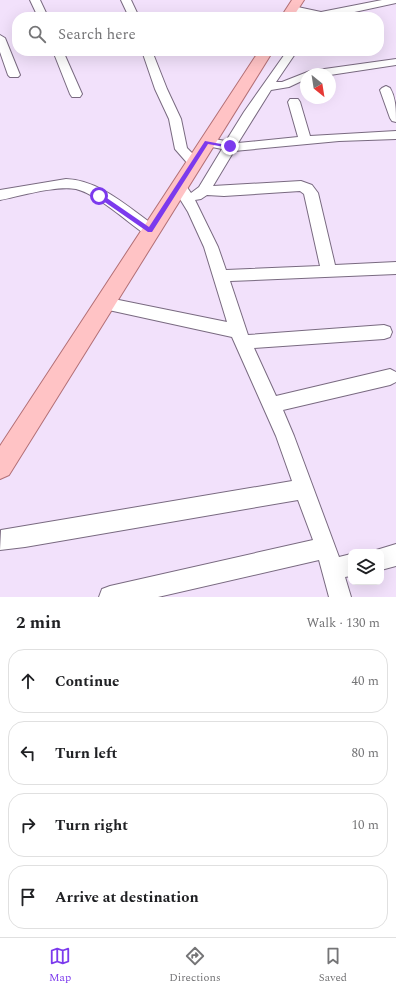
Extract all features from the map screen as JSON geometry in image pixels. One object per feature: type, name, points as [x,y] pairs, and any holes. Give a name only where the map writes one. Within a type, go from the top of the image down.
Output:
[{"type":"main road","points":[[0,467],[150,230],[263,56]]},
{"type":"street","points":[[35,0],[41,12]]},
{"type":"street","points":[[126,0],[132,12]]},
{"type":"street","points":[[345,12],[396,0]]},
{"type":"street","points":[[293,9],[311,12]]},
{"type":"street","points":[[12,42],[1,42],[14,75]]},
{"type":"street","points":[[60,56],[76,94]]},
{"type":"street","points":[[149,56],[161,89],[175,119],[181,149],[194,162]]},
{"type":"street","points":[[190,202],[204,190],[250,112],[289,56]]},
{"type":"street","points":[[336,70],[396,62]]},
{"type":"street","points":[[267,87],[285,85],[300,78]]},
{"type":"street","points":[[386,90],[396,118]]},
{"type":"street","points":[[294,102],[306,139]]},
{"type":"street","points":[[229,107],[250,112]]},
{"type":"street","points":[[207,142],[230,146],[249,146],[306,139],[396,135]]},
{"type":"street","points":[[0,195],[61,184],[73,184],[84,187],[150,230]]},
{"type":"street","points":[[179,186],[190,202],[211,247],[240,336],[285,436],[326,548],[341,567],[340,597]]},
{"type":"street","points":[[204,190],[224,191],[301,186],[307,188],[311,193],[329,271]]},
{"type":"street","points":[[220,276],[396,268]]},
{"type":"street","points":[[104,303],[240,336],[384,332]]},
{"type":"street","points":[[271,405],[390,377]]},
{"type":"street","points":[[1,540],[33,536],[304,489]]},
{"type":"street","points":[[110,597],[326,548]]},
{"type":"street","points":[[384,558],[396,555]]},
{"type":"route","points":[[99,196],[150,230],[207,142],[230,146]]}]
